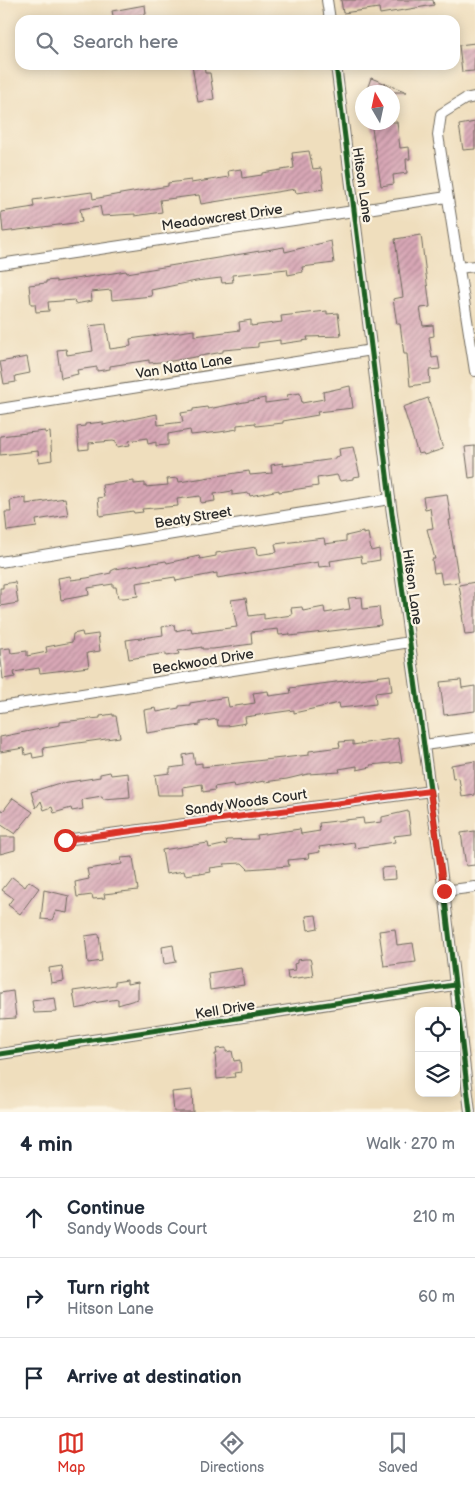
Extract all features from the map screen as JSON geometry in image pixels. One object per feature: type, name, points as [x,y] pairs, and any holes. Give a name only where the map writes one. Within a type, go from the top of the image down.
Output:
[{"type":"street","points":[[327,0],[329,15]]},
{"type":"street","name":"Hitson Lane","points":[[337,70],[356,211],[390,499],[444,891],[470,1112]]},
{"type":"street","points":[[475,97],[454,106],[442,114],[438,123],[447,198],[475,371]]},
{"type":"street","name":"Meadowcrest Drive","points":[[0,264],[447,198]]},
{"type":"street","points":[[458,268],[475,266]]},
{"type":"street","name":"Van Natta Lane","points":[[0,409],[372,350]]},
{"type":"street","name":"Beaty Street","points":[[0,562],[390,499]]},
{"type":"street","name":"Beckwood Drive","points":[[0,707],[410,642]]},
{"type":"street","points":[[424,745],[475,738]]},
{"type":"street","name":"Sandy Woods Court","points":[[65,840],[430,791]]},
{"type":"street","points":[[444,891],[475,887]]},
{"type":"street","name":"Kell Drive","points":[[0,1054],[454,985]]},
{"type":"building","points":[[341,0],[433,0],[434,5],[380,14],[379,8],[343,13]]},
{"type":"building","points":[[145,5],[146,14],[113,15],[112,11]]},
{"type":"building","points":[[475,43],[474,71],[462,72],[460,45]]},
{"type":"building","points":[[193,70],[205,70],[205,73],[210,73],[214,99],[198,102]]},
{"type":"building","points":[[371,78],[389,85],[368,85]]},
{"type":"building","points":[[475,122],[475,149],[463,150],[459,125]]},
{"type":"building","points":[[372,130],[398,130],[400,148],[409,147],[410,159],[406,159],[407,173],[393,175],[394,184],[381,186]]},
{"type":"building","points":[[309,151],[313,169],[321,168],[324,189],[296,193],[295,189],[201,204],[199,195],[160,200],[162,212],[135,216],[135,214],[102,216],[100,206],[80,209],[82,222],[3,232],[1,212],[34,207],[33,200],[92,192],[93,199],[168,186],[168,183],[191,180],[191,183],[229,177],[228,171],[241,169],[242,178],[262,175],[262,173],[294,168],[292,153]]},
{"type":"building","points":[[421,235],[430,307],[420,308],[423,326],[433,325],[434,336],[429,337],[432,358],[438,357],[440,369],[429,370],[430,383],[410,386],[407,354],[404,354],[400,324],[397,324],[393,299],[403,297],[395,239]]},
{"type":"building","points":[[331,241],[334,263],[302,267],[303,272],[288,275],[287,269],[232,275],[233,282],[222,283],[221,278],[196,281],[151,290],[152,296],[112,300],[111,290],[91,292],[92,301],[75,304],[74,300],[48,302],[49,311],[36,312],[35,304],[31,304],[29,285],[46,283],[46,281],[56,280],[56,282],[126,271],[127,273],[284,247],[285,252]]},
{"type":"building","points":[[327,311],[327,314],[338,313],[341,336],[307,337],[308,340],[280,344],[280,340],[258,343],[258,347],[223,350],[223,352],[172,361],[149,363],[149,360],[110,366],[110,369],[97,371],[97,367],[77,370],[78,374],[61,378],[57,350],[66,349],[67,355],[93,351],[89,326],[106,324],[110,349],[131,346],[130,339],[194,330],[194,336],[240,330],[239,322],[251,320],[251,326],[282,322],[281,316]]},
{"type":"building","points":[[27,357],[30,373],[15,376],[16,382],[4,384],[0,362]]},
{"type":"building","points":[[350,386],[353,408],[317,412],[318,415],[283,421],[283,423],[256,426],[255,423],[237,425],[237,429],[220,432],[191,435],[190,430],[168,434],[168,445],[156,446],[156,442],[148,444],[147,438],[129,441],[130,445],[117,447],[116,442],[113,441],[89,443],[89,449],[79,450],[77,427],[85,426],[85,424],[103,422],[103,425],[157,414],[158,425],[183,422],[181,413],[193,411],[193,409],[207,407],[208,409],[265,398],[265,403],[288,400],[287,395],[300,393],[302,403],[324,399],[323,392]]},
{"type":"building","points":[[428,398],[443,449],[424,455],[423,453],[418,454],[403,407]]},
{"type":"building","points":[[45,431],[45,433],[50,432],[52,460],[39,462],[38,451],[0,455],[0,436]]},
{"type":"building","points":[[475,446],[475,477],[469,478],[465,447]]},
{"type":"building","points":[[353,447],[360,476],[353,477],[353,479],[340,481],[337,475],[317,478],[318,486],[279,492],[279,490],[250,496],[249,493],[232,495],[232,491],[214,494],[215,501],[201,503],[200,496],[177,499],[178,506],[142,509],[143,512],[134,513],[133,511],[100,516],[98,498],[104,497],[102,485],[134,481],[134,484],[145,483],[145,487],[168,485],[167,479],[178,478],[179,482],[249,471],[250,475],[272,473],[271,465],[283,463],[283,466],[335,459],[335,457],[340,456],[339,449]]},
{"type":"building","points":[[447,494],[451,520],[449,520],[459,582],[442,584],[440,572],[434,573],[432,559],[435,559],[427,529],[433,528],[430,508],[425,509],[423,497]]},
{"type":"building","points":[[26,498],[26,504],[65,498],[68,515],[36,520],[37,527],[7,531],[5,512],[11,512],[10,500]]},
{"type":"building","points":[[363,532],[363,534],[368,533],[371,551],[379,549],[380,560],[362,563],[361,556],[330,561],[331,566],[319,567],[318,562],[217,578],[217,573],[176,581],[175,577],[136,583],[138,596],[124,598],[118,598],[116,587],[113,587],[113,584],[88,588],[89,595],[61,600],[58,578],[70,576],[71,580],[87,578],[111,573],[115,569],[166,561],[167,563],[199,556],[200,559],[216,556],[216,553],[256,547],[257,555],[277,552],[275,544],[324,538],[325,544],[346,541],[346,536]]},
{"type":"building","points":[[15,582],[18,603],[0,606],[0,588],[3,588],[3,584]]},
{"type":"building","points":[[475,582],[475,634],[465,635],[459,585]]},
{"type":"building","points":[[362,597],[363,609],[379,607],[381,625],[290,636],[290,634],[279,635],[278,629],[251,632],[252,644],[213,649],[202,649],[202,647],[178,651],[179,654],[166,656],[166,653],[129,659],[126,640],[163,635],[162,627],[174,625],[175,631],[191,628],[192,633],[237,627],[231,600],[246,598],[249,616],[264,614],[264,619],[292,615],[291,608],[302,607],[303,611],[324,607],[325,613],[350,609],[348,598]]},
{"type":"building","points":[[82,632],[83,636],[98,634],[100,651],[87,653],[89,667],[40,673],[39,668],[14,672],[15,677],[3,679],[0,649],[10,648],[11,653],[27,651],[27,656],[47,652],[46,647],[72,642],[73,634]]},
{"type":"building","points":[[390,675],[392,691],[375,693],[376,704],[340,708],[339,703],[294,713],[294,710],[245,717],[246,723],[227,726],[218,726],[217,719],[200,722],[200,725],[147,733],[144,710],[156,708],[157,712],[190,705],[190,703],[227,697],[229,707],[255,703],[253,693],[268,691],[269,696],[291,693],[290,688]]},
{"type":"building","points":[[461,680],[462,688],[475,686],[475,711],[444,715],[440,682]]},
{"type":"building","points":[[113,714],[113,716],[116,716],[120,737],[43,748],[44,756],[33,758],[32,753],[25,755],[24,748],[0,752],[0,737],[60,725],[60,722],[100,718],[100,716]]},
{"type":"building","points":[[398,738],[402,762],[370,765],[371,767],[357,770],[357,766],[339,769],[340,772],[308,774],[234,787],[233,784],[214,787],[215,790],[203,792],[202,784],[183,787],[184,795],[158,795],[155,775],[170,773],[170,768],[184,766],[183,755],[193,753],[195,764],[202,763],[202,767],[309,755],[309,751],[340,747],[339,742],[353,741],[353,745]]},
{"type":"building","points":[[475,761],[475,795],[462,797],[459,778],[453,779],[451,765]]},
{"type":"building","points":[[110,772],[111,775],[128,773],[130,797],[103,799],[102,796],[84,799],[82,801],[83,809],[72,811],[71,808],[54,813],[52,807],[44,810],[41,801],[36,808],[31,792],[56,784],[100,777],[100,774]]},
{"type":"building","points":[[13,798],[33,812],[15,834],[0,824],[0,809],[3,811]]},
{"type":"building","points":[[408,811],[411,834],[394,836],[395,842],[355,848],[354,842],[319,847],[320,852],[308,854],[309,858],[288,860],[289,866],[248,869],[242,863],[224,864],[225,866],[210,868],[211,872],[200,874],[185,875],[184,871],[166,874],[162,850],[208,843],[209,848],[227,844],[226,840],[258,839],[257,835],[300,829],[301,834],[320,831],[319,823],[363,818],[364,824],[382,822],[382,817]]},
{"type":"building","points":[[475,831],[475,865],[466,866],[461,833]]},
{"type":"building","points":[[0,837],[15,837],[15,850],[0,854]]},
{"type":"building","points":[[133,857],[138,890],[104,894],[105,898],[93,899],[92,895],[77,897],[75,882],[89,879],[87,869],[122,864],[121,858]]},
{"type":"building","points":[[395,867],[396,879],[382,880],[381,868]]},
{"type":"building","points":[[12,877],[25,887],[29,881],[39,888],[20,914],[8,905],[13,898],[2,890]]},
{"type":"building","points":[[44,890],[69,896],[67,913],[56,911],[52,920],[41,919]]},
{"type":"building","points":[[316,915],[318,928],[308,930],[306,916]]},
{"type":"building","points":[[395,929],[397,945],[413,943],[416,962],[384,966],[379,931]]},
{"type":"building","points":[[99,934],[102,961],[88,963],[85,936]]},
{"type":"building","points":[[173,945],[176,962],[164,964],[162,947]]},
{"type":"building","points":[[310,959],[313,976],[288,979],[287,971],[295,970],[294,964],[297,963],[297,960]]},
{"type":"building","points":[[62,966],[64,981],[51,983],[49,968]]},
{"type":"building","points":[[241,968],[244,985],[210,990],[208,973]]},
{"type":"building","points":[[127,980],[127,984],[138,982],[138,999],[118,1005],[118,999],[93,1003],[76,1009],[73,991],[115,985],[115,982]]},
{"type":"building","points":[[13,991],[16,1018],[0,1019],[0,993]]},
{"type":"building","points":[[55,998],[57,1012],[34,1013],[32,1001]]},
{"type":"building","points":[[226,1048],[226,1052],[232,1051],[234,1061],[240,1060],[241,1072],[234,1073],[235,1077],[217,1079],[216,1049]]},
{"type":"building","points":[[192,1090],[193,1112],[174,1112],[172,1092]]},
{"type":"cycle path","points":[[337,70],[390,499],[444,891],[470,1112]]},
{"type":"cycle path","points":[[0,1054],[454,985]]},
{"type":"route","points":[[65,840],[430,791],[444,891]]}]
